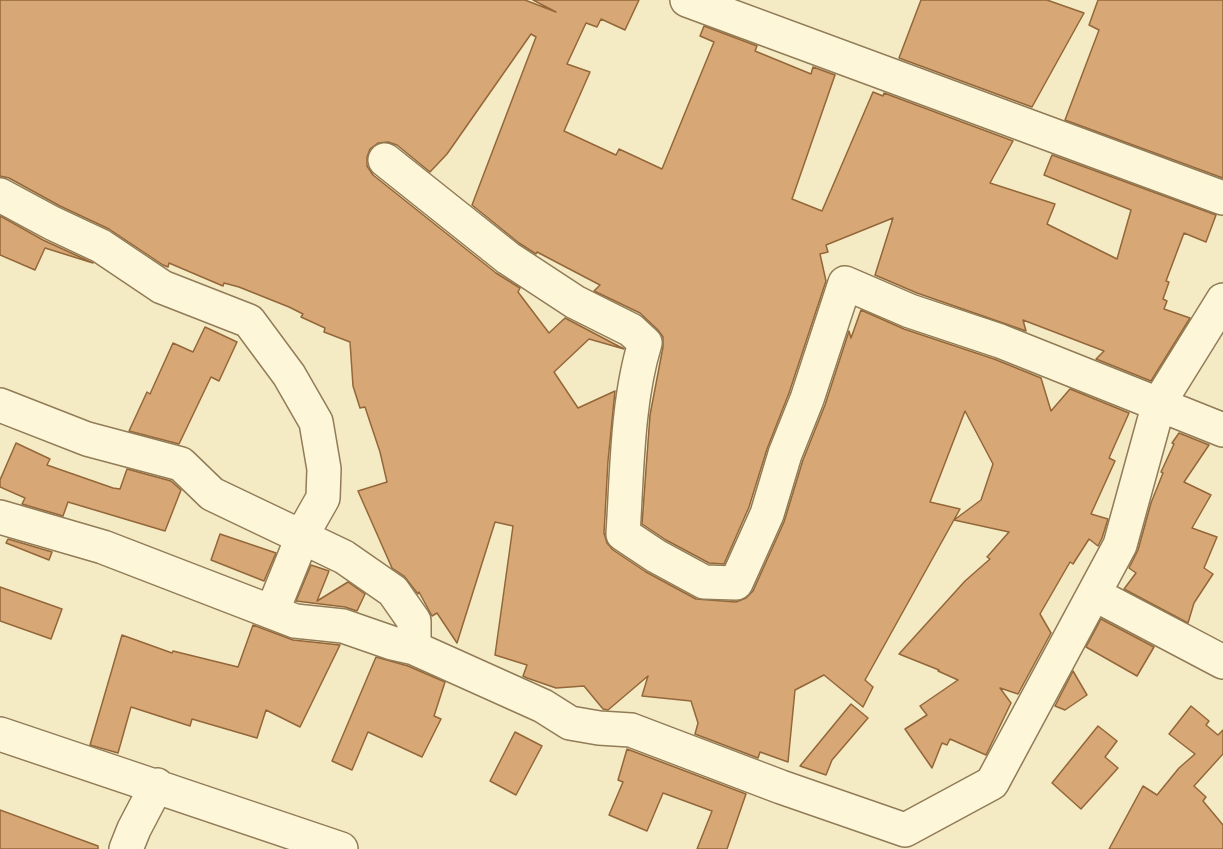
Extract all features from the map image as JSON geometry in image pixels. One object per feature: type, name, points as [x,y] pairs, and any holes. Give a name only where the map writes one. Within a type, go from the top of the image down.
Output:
[{"type":"street","points":[[704,3],[1223,198]]},
{"type":"street","points":[[385,160],[508,258],[575,302],[631,330],[645,343],[639,362],[630,436],[623,534],[656,556],[704,582],[736,583],[767,514],[784,454],[807,399],[845,283],[910,311],[1000,341],[1223,430]]},
{"type":"street","points":[[0,195],[102,246],[162,287],[249,321],[289,375],[316,422],[324,469],[323,498],[302,537],[272,612]]},
{"type":"street","points":[[0,517],[103,547],[295,621],[343,626],[392,644],[414,648],[543,706],[570,723],[631,730],[781,787],[905,830],[992,783],[1120,545],[1159,404],[1223,300]]},
{"type":"street","points":[[0,405],[87,439],[181,464],[212,494],[344,557],[393,591],[414,621],[414,648]]},
{"type":"street","points":[[1094,594],[1223,662]]},
{"type":"street","points":[[0,734],[157,785],[341,849]]},
{"type":"street","points":[[126,849],[157,785]]},
{"type":"building","points":[[0,0],[525,0],[556,12],[533,0],[639,0],[625,30],[601,19],[597,27],[586,23],[567,64],[590,72],[564,131],[616,155],[619,149],[662,169],[714,42],[700,36],[704,26],[757,46],[755,51],[811,74],[813,67],[835,75],[792,199],[822,211],[873,92],[883,96],[884,93],[1013,141],[990,183],[1055,204],[1047,224],[1117,259],[1131,210],[1044,175],[1052,155],[1216,215],[1206,242],[1184,233],[1166,281],[1169,282],[1163,299],[1167,301],[1164,309],[1190,318],[1151,381],[1096,359],[1104,351],[1023,320],[1026,331],[917,293],[875,275],[893,218],[826,245],[828,252],[820,254],[826,281],[749,507],[724,564],[709,563],[642,524],[650,415],[663,337],[640,313],[594,291],[600,285],[537,252],[536,254],[472,205],[536,37],[531,34],[447,154],[430,172],[397,145],[388,142],[378,143],[370,149],[367,166],[373,175],[496,273],[520,288],[518,292],[549,333],[565,318],[624,349],[589,339],[554,372],[578,408],[615,391],[604,533],[607,543],[613,550],[646,572],[696,599],[736,602],[746,598],[753,591],[784,522],[803,460],[825,405],[849,331],[851,338],[861,310],[904,329],[994,359],[1041,378],[1051,411],[1070,389],[1129,413],[1109,458],[1115,461],[1091,514],[1108,519],[1102,538],[1098,546],[1089,539],[1073,564],[1070,562],[1040,614],[1051,633],[1018,694],[1000,688],[1011,703],[986,755],[950,739],[947,745],[942,743],[932,768],[905,729],[927,715],[920,706],[958,680],[899,654],[965,581],[990,559],[987,557],[1009,532],[954,520],[981,500],[993,464],[965,411],[930,502],[960,509],[865,680],[873,687],[863,707],[824,675],[795,690],[788,762],[760,752],[758,758],[695,734],[698,723],[691,701],[642,696],[648,676],[608,710],[603,709],[584,686],[556,688],[527,678],[523,676],[527,665],[495,655],[513,526],[495,522],[457,643],[437,613],[432,616],[419,592],[418,594],[404,576],[392,568],[358,491],[387,482],[365,407],[360,408],[353,386],[350,342],[324,332],[325,328],[301,317],[303,314],[289,307],[239,287],[224,283],[223,286],[169,263],[168,267],[163,265],[109,229],[9,178],[0,176]]},
{"type":"building","points":[[921,0],[1047,0],[1084,13],[1032,107],[899,58]]},
{"type":"building","points":[[1098,0],[1223,0],[1223,178],[1065,120],[1099,30],[1089,25]]},
{"type":"building","points":[[0,216],[43,240],[93,263],[45,248],[35,270],[0,255]]},
{"type":"building","points":[[205,327],[237,342],[219,381],[211,377],[179,444],[129,431],[147,392],[150,394],[173,343],[193,352]]},
{"type":"building","points":[[1179,433],[1209,445],[1184,482],[1211,495],[1192,528],[1217,537],[1204,568],[1213,574],[1194,603],[1188,623],[1124,589],[1136,573],[1129,568],[1138,550],[1151,503],[1163,473],[1161,472],[1174,444],[1172,443]]},
{"type":"building","points":[[16,443],[50,459],[47,465],[113,488],[120,489],[127,469],[171,481],[181,490],[165,531],[68,502],[63,516],[22,504],[25,498],[0,487],[0,480]]},
{"type":"building","points":[[220,534],[276,553],[264,581],[211,560]]},
{"type":"building","points":[[8,539],[52,552],[49,560],[6,543]]},
{"type":"building","points":[[311,565],[329,571],[317,601],[348,582],[365,594],[357,611],[345,607],[296,601]]},
{"type":"building","points":[[0,587],[62,609],[51,639],[0,621]]},
{"type":"building","points":[[1101,619],[1154,647],[1137,676],[1086,647]]},
{"type":"building","points":[[253,625],[293,640],[340,645],[300,727],[266,710],[257,738],[192,719],[190,726],[131,707],[118,753],[90,745],[122,635],[172,653],[173,651],[238,667]]},
{"type":"building","points":[[376,657],[408,666],[445,682],[434,716],[441,719],[422,757],[368,732],[352,770],[332,761]]},
{"type":"building","points":[[1073,671],[1087,695],[1065,710],[1055,706]]},
{"type":"building","points":[[851,704],[868,718],[832,760],[826,775],[800,766]]},
{"type":"building","points":[[1191,706],[1209,721],[1206,725],[1218,735],[1223,730],[1223,754],[1194,786],[1206,797],[1203,801],[1223,825],[1223,849],[1109,849],[1143,786],[1157,795],[1179,768],[1195,754],[1169,734]]},
{"type":"building","points":[[1098,726],[1117,741],[1105,757],[1118,768],[1081,809],[1052,783]]},
{"type":"building","points":[[515,732],[542,746],[516,795],[490,781]]},
{"type":"building","points":[[627,749],[746,794],[727,849],[697,849],[712,811],[663,793],[647,831],[609,815],[623,782],[618,780]]},
{"type":"building","points":[[0,810],[98,846],[98,849],[0,849]]}]
